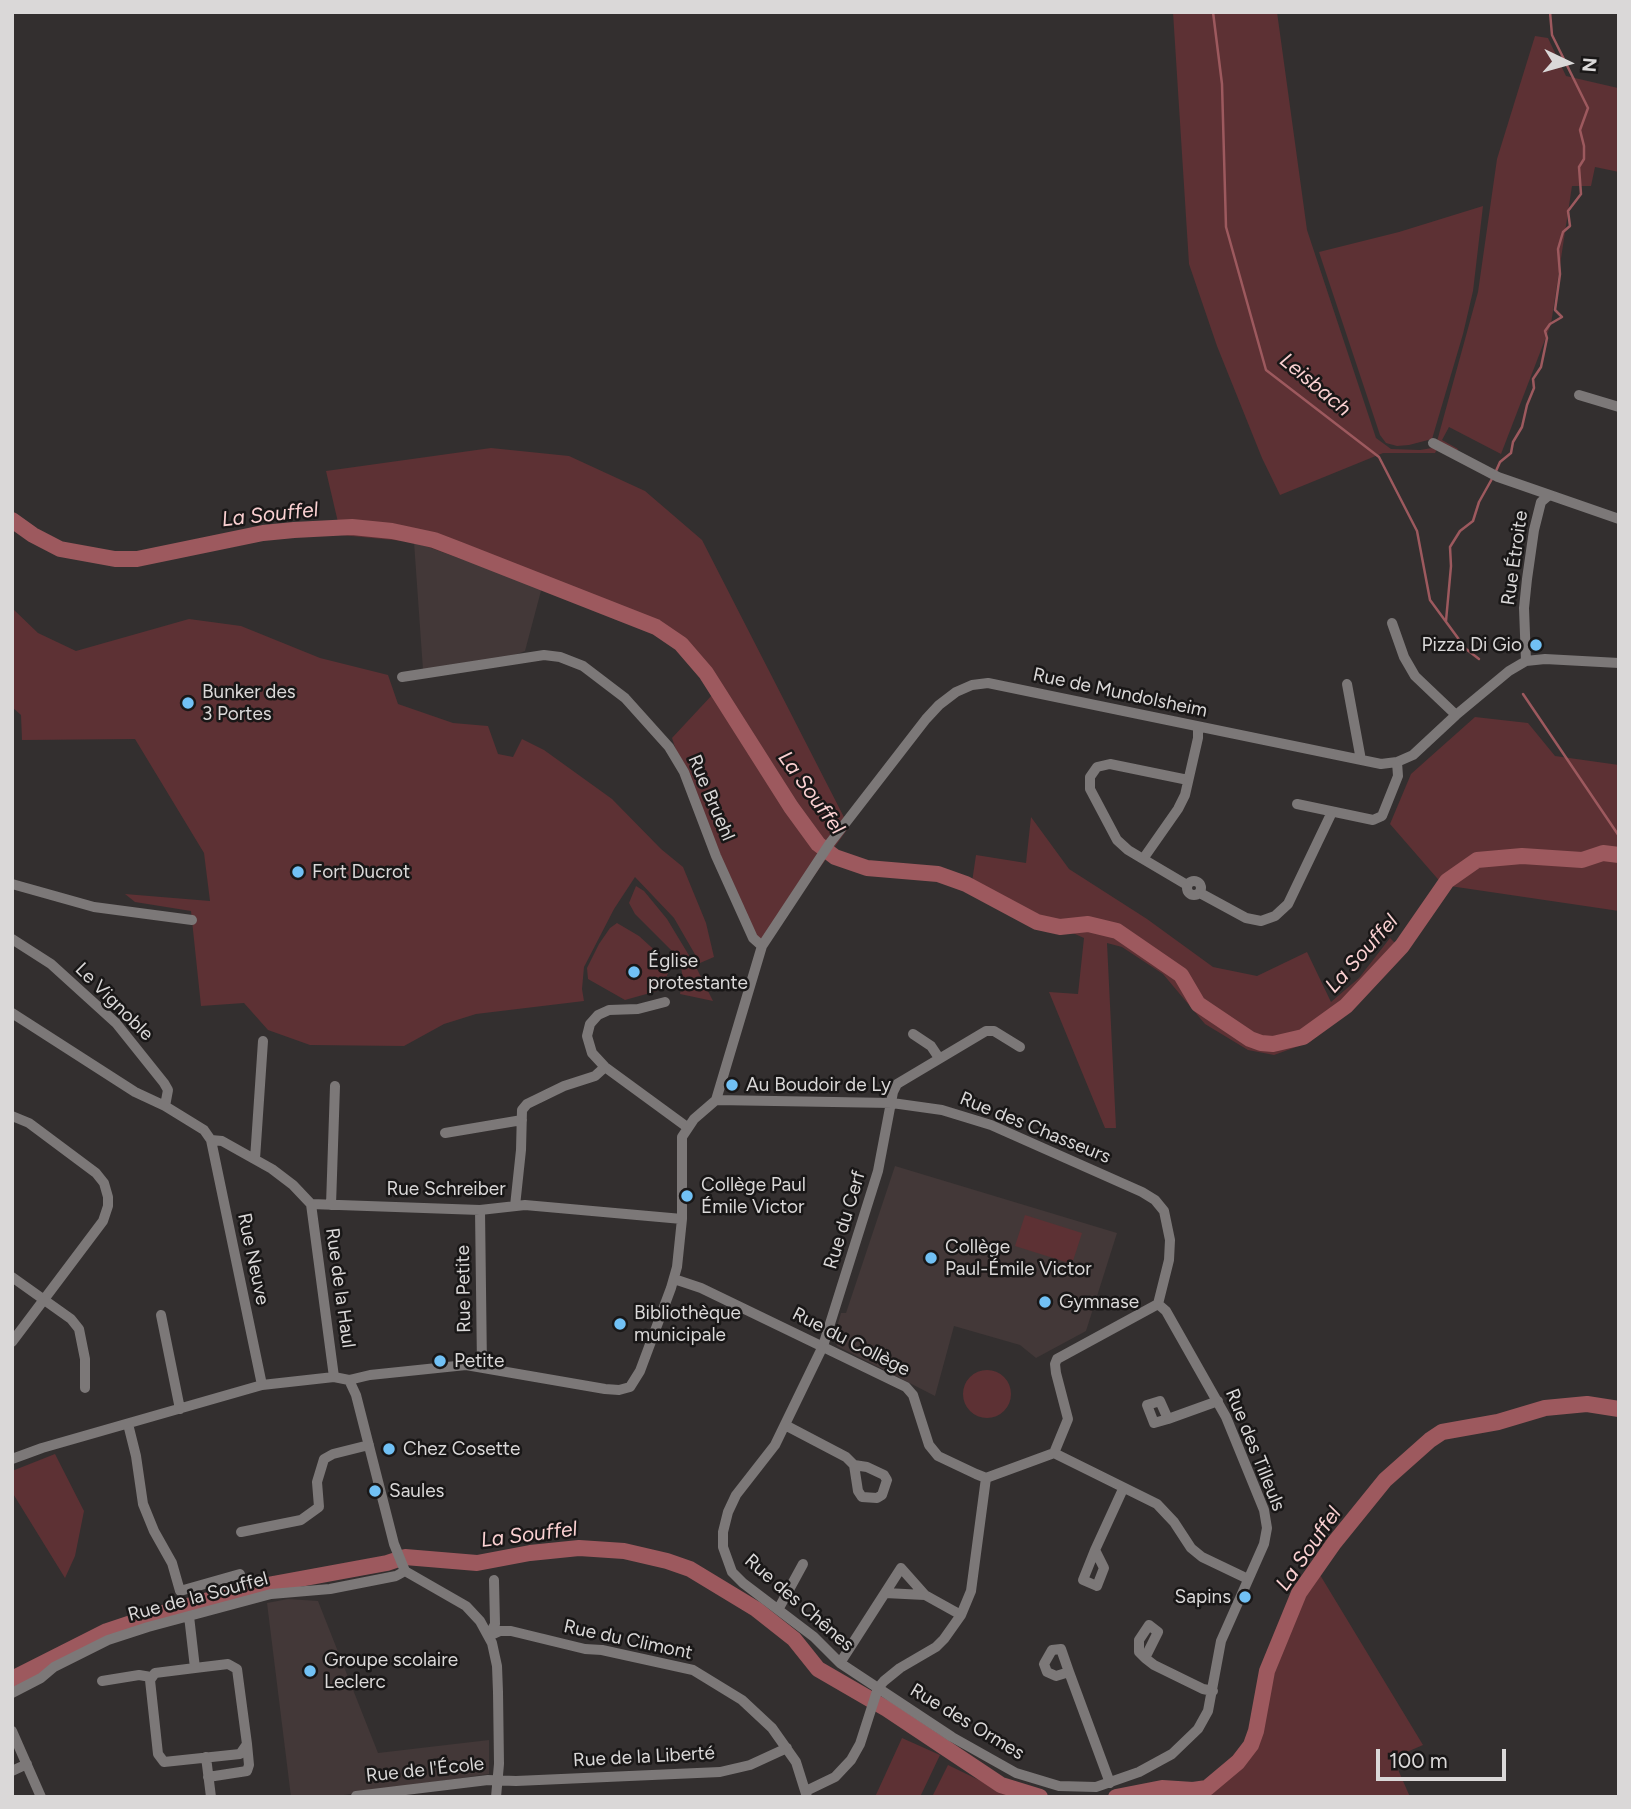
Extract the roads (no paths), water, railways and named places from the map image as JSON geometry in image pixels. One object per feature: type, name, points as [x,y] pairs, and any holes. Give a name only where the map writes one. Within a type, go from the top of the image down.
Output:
[{"type":"street","points":[[1579,395],[1619,407]]},
{"type":"street","points":[[1433,443],[1495,475],[1548,496]]},
{"type":"street","name":"Rue Étroite","points":[[1525,661],[1524,608],[1534,530],[1541,502],[1548,496],[1556,496],[1619,519]]},
{"type":"street","points":[[1392,623],[1404,657],[1415,676],[1455,715]]},
{"type":"street","name":"Rue Bruehl","points":[[402,677],[544,655],[561,657],[583,666],[625,698],[669,747],[684,772],[716,856],[753,938],[762,946]]},
{"type":"street","points":[[1297,804],[1373,820],[1382,816],[1398,776],[1397,762],[1413,755],[1455,715],[1509,671],[1525,661],[1545,659],[1619,663]]},
{"type":"street","name":"Rue de Mundolsheim","points":[[716,1100],[762,946],[830,843],[926,719],[956,692],[972,685],[988,683],[1381,764],[1397,762]]},
{"type":"street","points":[[1347,684],[1361,760]]},
{"type":"street","points":[[1143,859],[1178,809],[1188,780],[1198,728]]},
{"type":"street","points":[[1188,780],[1110,764],[1097,767],[1090,777],[1090,789],[1117,840],[1128,850],[1187,885],[1193,881],[1199,882],[1200,893],[1245,918],[1261,920],[1275,916],[1288,904],[1332,812]]},
{"type":"street","points":[[12,884],[94,907],[192,920]]},
{"type":"street","name":"Le Vignoble","points":[[12,939],[51,964],[116,1023],[164,1083],[167,1090],[165,1106]]},
{"type":"street","points":[[665,1002],[638,1009],[608,1010],[598,1015],[590,1024],[587,1036],[592,1053],[605,1067],[687,1127]]},
{"type":"street","points":[[12,1013],[135,1092],[165,1106],[204,1130],[211,1140],[222,1141],[255,1159],[293,1185],[311,1204]]},
{"type":"street","points":[[892,1103],[897,1084],[986,1031],[994,1031],[1020,1047]]},
{"type":"street","points":[[914,1034],[931,1046],[939,1058]]},
{"type":"street","points":[[255,1159],[263,1041]]},
{"type":"street","points":[[515,1206],[522,1110],[527,1104],[564,1086],[595,1076],[605,1067]]},
{"type":"street","points":[[331,1205],[335,1086]]},
{"type":"street","points":[[12,1459],[41,1448],[262,1385],[334,1377],[349,1380],[451,1366],[482,1367],[605,1389],[625,1389],[636,1380],[674,1279],[681,1219],[682,1137],[687,1127],[716,1100]]},
{"type":"street","name":"Rue des Chasseurs","points":[[716,1100],[892,1103],[942,1110],[991,1125],[1142,1192],[1155,1200],[1164,1211],[1170,1240],[1169,1260],[1158,1304]]},
{"type":"street","name":"Rue du Cerf","points":[[824,1346],[878,1171],[892,1103]]},
{"type":"street","points":[[12,1116],[29,1124],[96,1173],[104,1183],[108,1198],[103,1221],[12,1342]]},
{"type":"street","points":[[445,1133],[522,1121]]},
{"type":"street","name":"Rue Neuve","points":[[211,1140],[262,1385]]},
{"type":"street","points":[[214,1156],[229,1145]]},
{"type":"street","name":"Rue Schreiber","points":[[311,1204],[480,1210],[515,1206],[562,1207],[681,1219]]},
{"type":"street","name":"Rue de la Haul","points":[[311,1204],[334,1377]]},
{"type":"street","name":"Rue Petite","points":[[480,1210],[482,1367]]},
{"type":"street","points":[[12,1277],[71,1319],[79,1329],[85,1359],[85,1388]]},
{"type":"street","name":"Rue du Collège","points":[[674,1279],[701,1287],[906,1387],[912,1395],[929,1445],[939,1456],[986,1478]]},
{"type":"street","points":[[1054,1454],[1068,1419],[1055,1364],[1063,1354],[1158,1304]]},
{"type":"street","name":"Rue des Tilleuls","points":[[1158,1304],[1166,1311],[1218,1401],[1264,1510],[1267,1528],[1264,1544],[1248,1579]]},
{"type":"street","points":[[160,1315],[180,1409]]},
{"type":"street","name":"Rue des Chênes","points":[[824,1346],[775,1445],[732,1503],[723,1539],[724,1555],[732,1572],[743,1583],[779,1608],[840,1663],[878,1689]]},
{"type":"street","points":[[349,1380],[356,1395],[403,1568],[466,1606],[489,1636],[496,1658],[498,1680],[496,1797]]},
{"type":"street","points":[[1168,1419],[1218,1401]]},
{"type":"street","points":[[128,1424],[143,1504],[172,1563],[180,1591],[240,1574]]},
{"type":"street","points":[[785,1425],[846,1457],[854,1465]]},
{"type":"street","points":[[241,1532],[302,1520],[319,1507],[317,1482],[324,1459],[333,1454],[369,1445]]},
{"type":"street","points":[[878,1689],[900,1668],[936,1647],[961,1615],[971,1591],[986,1478],[1054,1454],[1157,1504],[1202,1557],[1248,1579]]},
{"type":"street","points":[[1096,1550],[1123,1489]]},
{"type":"street","points":[[779,1608],[803,1564]]},
{"type":"street","name":"Rue de la Souffel","points":[[12,1693],[41,1678],[54,1667],[108,1640],[271,1594],[330,1589],[396,1576],[403,1568]]},
{"type":"street","points":[[840,1663],[901,1568],[925,1595],[961,1615]]},
{"type":"street","name":"Rue des Ormes","points":[[878,1689],[952,1737],[1016,1773],[1068,1787],[1096,1787],[1110,1783],[1172,1755],[1198,1729],[1208,1712],[1221,1641],[1248,1579]]},
{"type":"street","points":[[489,1636],[495,1624],[494,1580]]},
{"type":"street","points":[[885,1593],[925,1595]]},
{"type":"street","points":[[189,1616],[195,1668]]},
{"type":"street","name":"Rue du Climont","points":[[489,1636],[500,1631],[511,1631],[585,1650],[603,1650],[685,1668],[742,1700],[764,1719],[800,1770],[807,1794],[845,1768],[860,1744],[878,1689]]},
{"type":"street","points":[[1145,1658],[1203,1689],[1213,1691]]},
{"type":"street","points":[[102,1681],[139,1675],[151,1677],[159,1672],[228,1664],[237,1669],[249,1765],[247,1771],[208,1777]]},
{"type":"street","points":[[1069,1672],[1110,1783]]},
{"type":"street","points":[[151,1677],[158,1754],[161,1760],[171,1762],[240,1754],[247,1744]]},
{"type":"street","points":[[12,1731],[41,1797]]},
{"type":"street","name":"Rue de la Liberté","points":[[498,1781],[720,1772],[750,1765],[787,1748]]},
{"type":"street","points":[[206,1757],[211,1797]]},
{"type":"street","points":[[12,1771],[27,1764]]},
{"type":"street","name":"Rue de l'École","points":[[356,1796],[498,1781]]},
{"type":"waterway","name":"Leisbach","points":[[1213,12],[1222,84],[1226,227],[1266,370],[1379,457],[1417,531],[1430,600],[1466,649],[1479,659]]},
{"type":"waterway","points":[[1496,471],[1500,462],[1511,453],[1513,442],[1522,427],[1534,388],[1533,379],[1541,367],[1547,338],[1545,331],[1550,324],[1562,317],[1555,310],[1560,274],[1558,249],[1563,232],[1570,226],[1568,211],[1581,194],[1579,167],[1584,159],[1584,146],[1580,130],[1588,108],[1552,35],[1550,12]]},
{"type":"waterway","points":[[1446,621],[1450,547],[1460,531],[1473,521],[1479,502],[1493,477]]},
{"type":"waterway","name":"La Souffel","points":[[12,520],[60,549],[115,559],[137,559],[263,533],[352,527],[392,531],[434,540],[656,627],[681,644],[706,673],[791,807],[818,844],[835,857],[867,868],[938,874],[966,884],[1037,922],[1060,927],[1088,924],[1117,931],[1181,975],[1198,1004],[1250,1039],[1261,1043],[1273,1044],[1303,1037],[1346,1006],[1402,946],[1447,881],[1477,860],[1522,856],[1582,860],[1603,853],[1619,855]]},
{"type":"waterway","name":"Leisbach","points":[[1523,694],[1619,836]]},
{"type":"waterway","name":"La Souffel","points":[[1116,1797],[1162,1788],[1207,1788],[1238,1762],[1251,1745],[1267,1671],[1299,1593],[1334,1543],[1385,1480],[1430,1440],[1442,1432],[1498,1422],[1545,1408],[1587,1404],[1619,1409]]},
{"type":"waterway","name":"La Souffel","points":[[12,1679],[107,1631],[251,1588],[387,1563],[405,1557],[477,1563],[530,1553],[579,1548],[624,1551],[690,1569],[756,1609],[794,1639],[818,1669],[887,1709],[1001,1785],[1040,1797]]},
{"type":"place","name":"Pizza Di Gio","points":[[1536,645]]},
{"type":"place","name":"Bunker des 3 Portes","points":[[188,703]]},
{"type":"place","name":"Fort Ducrot","points":[[298,872]]},
{"type":"place","name":"Église protestante","points":[[634,972]]},
{"type":"place","name":"Au Boudoir de Ly","points":[[732,1085]]},
{"type":"place","name":"Collège Paul Émile Victor","points":[[687,1196]]},
{"type":"place","name":"Collège Paul-Émile Victor","points":[[931,1258]]},
{"type":"place","name":"Gymnase","points":[[1045,1302]]},
{"type":"place","name":"Bibliothèque municipale","points":[[620,1324]]},
{"type":"place","name":"Petite","points":[[440,1361]]},
{"type":"place","name":"Chez Cosette","points":[[389,1449]]},
{"type":"place","name":"Saules","points":[[375,1491]]},
{"type":"place","name":"Sapins","points":[[1245,1597]]},
{"type":"place","name":"Groupe scolaire Leclerc","points":[[310,1671]]}]
